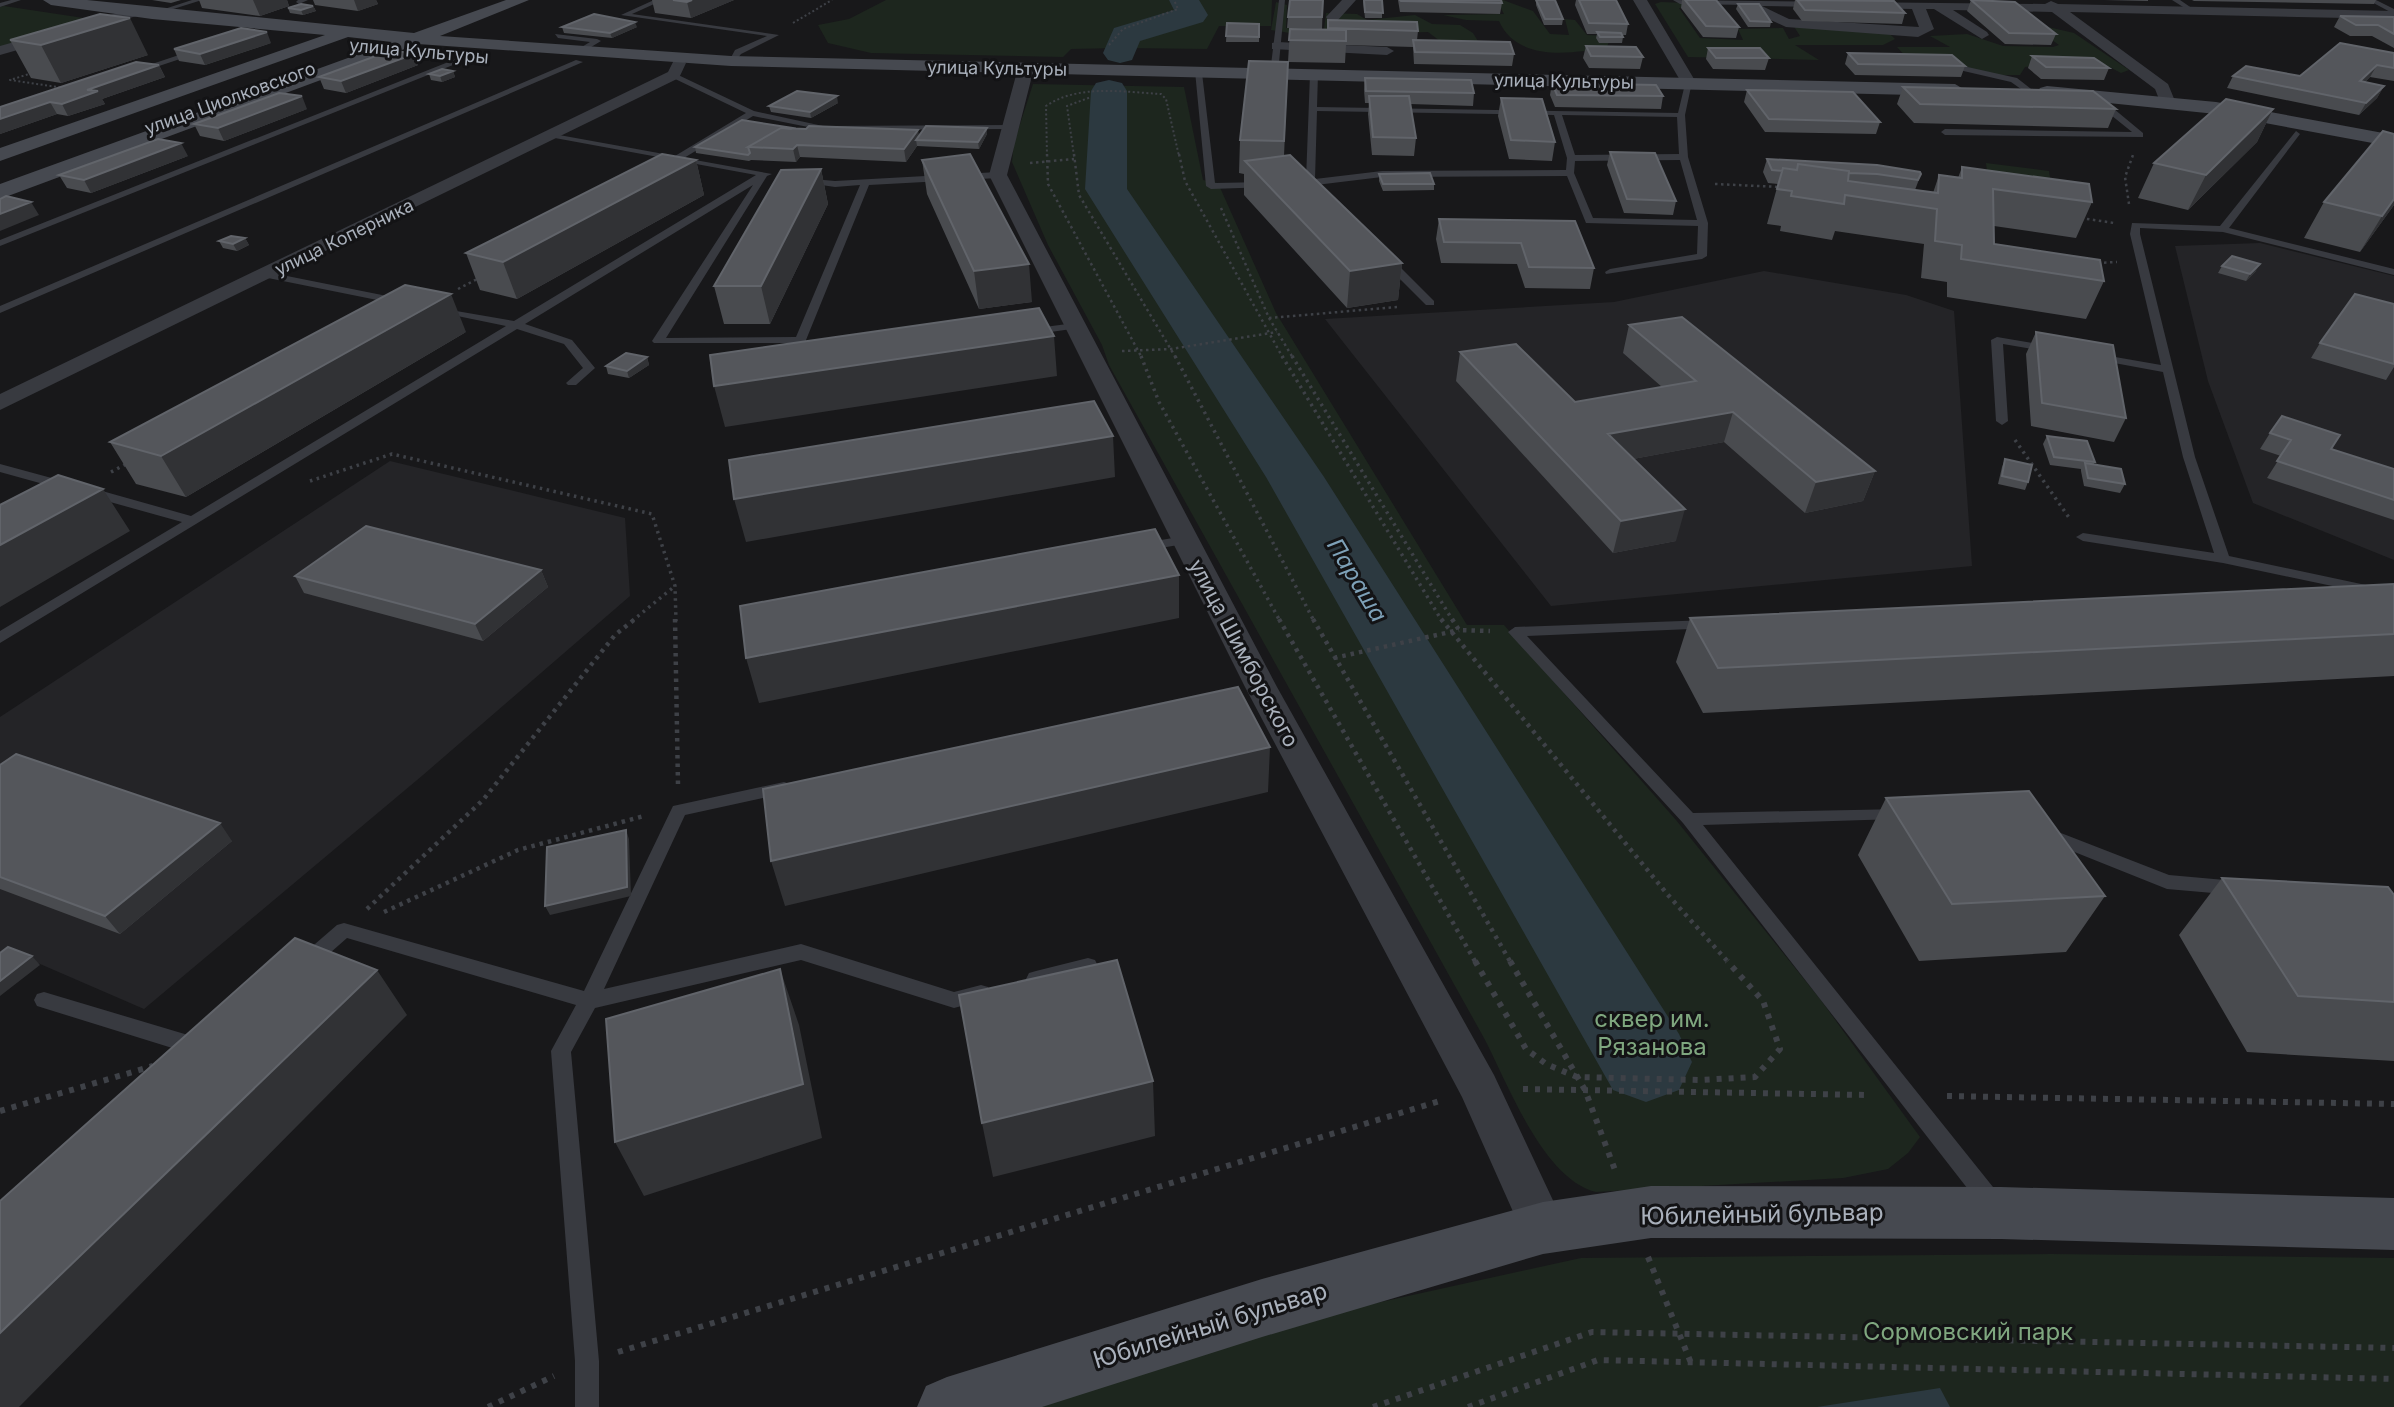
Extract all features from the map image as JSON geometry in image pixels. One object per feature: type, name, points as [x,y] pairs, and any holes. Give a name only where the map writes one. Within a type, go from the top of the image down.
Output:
[{"type":"main road","points":[[440,9],[466,0]]},
{"type":"main road","name":"улица Циолковского","points":[[0,181],[499,0]]},
{"type":"main road","points":[[0,192],[521,0]]},
{"type":"main road","name":"улица Культуры","points":[[61,1],[252,33],[469,57],[731,61],[1024,77],[1198,72],[1274,73],[2031,92],[2167,101],[2394,141]]},
{"type":"main road","name":"улица Культуры","points":[[143,13],[355,31],[677,69],[731,61]]},
{"type":"main road","name":"улица Циолковского","points":[[0,167],[406,18],[355,31]]},
{"type":"main road","points":[[0,155],[355,31]]},
{"type":"main road","name":"Юбилейный бульвар","points":[[947,1407],[1262,1308],[1543,1228],[1651,1212],[2001,1213],[2394,1224]]},
{"type":"street","points":[[1333,17],[1349,0]]},
{"type":"street","points":[[1640,0],[1689,84]]},
{"type":"street","points":[[1679,0],[2050,4],[2193,11],[2394,14]]},
{"type":"street","points":[[1728,2],[1771,14],[1786,23],[1918,33],[1927,29],[1923,3]]},
{"type":"street","points":[[1728,2],[1726,11],[1731,19]]},
{"type":"street","points":[[1923,3],[1982,35]]},
{"type":"street","points":[[2050,4],[2162,87],[2167,101]]},
{"type":"street","points":[[1,51],[143,13]]},
{"type":"street","points":[[1276,46],[1387,51]]},
{"type":"street","name":"улица Коперника","points":[[0,403],[267,275],[677,69]]},
{"type":"street","points":[[999,170],[1024,77]]},
{"type":"street","name":"улица Шимборского","points":[[999,170],[1081,339],[1117,422],[1185,540],[1254,689],[1479,1088],[1543,1228]]},
{"type":"lane","points":[[0,5],[18,0]]},
{"type":"lane","points":[[143,13],[199,0]]},
{"type":"lane","points":[[660,0],[624,15],[775,35]]},
{"type":"lane","points":[[1274,73],[1282,0]]},
{"type":"lane","points":[[2175,0],[2193,11]]},
{"type":"lane","points":[[2371,0],[2394,14]]},
{"type":"lane","points":[[731,61],[738,52],[775,35]]},
{"type":"lane","points":[[0,310],[578,57],[597,41],[558,36]]},
{"type":"lane","points":[[74,90],[210,47]]},
{"type":"lane","points":[[1,51],[29,55]]},
{"type":"lane","points":[[0,243],[469,57]]},
{"type":"lane","points":[[1940,64],[1954,64],[1966,71],[2014,80],[2031,92]]},
{"type":"lane","points":[[677,69],[752,113],[823,128],[1012,127]]},
{"type":"lane","points":[[1198,72],[1211,186],[1273,185]]},
{"type":"lane","points":[[1314,74],[1310,184],[1328,202]]},
{"type":"lane","points":[[1610,272],[1702,256],[1703,223],[1684,157],[1681,115],[1689,84]]},
{"type":"lane","points":[[2091,95],[2140,135]]},
{"type":"lane","points":[[1312,109],[1681,115]]},
{"type":"lane","points":[[676,159],[752,113]]},
{"type":"lane","points":[[1557,113],[1571,158],[1570,173],[1589,221],[1703,223]]},
{"type":"lane","points":[[1945,132],[2140,135]]},
{"type":"lane","points":[[2223,229],[2296,134]]},
{"type":"lane","points":[[548,136],[770,175]]},
{"type":"lane","points":[[1571,158],[1684,157]]},
{"type":"lane","points":[[788,177],[835,184],[999,170]]},
{"type":"lane","points":[[1285,184],[1310,184],[1382,174],[1570,173]]},
{"type":"lane","points":[[0,638],[770,175]]},
{"type":"lane","points":[[770,175],[658,341],[800,340]]},
{"type":"lane","points":[[815,357],[801,358],[800,340],[866,182]]},
{"type":"lane","points":[[2223,559],[2189,457],[2142,266],[2135,226],[2223,229],[2393,269]]},
{"type":"lane","points":[[1375,248],[1430,303]]},
{"type":"lane","points":[[267,275],[413,304]]},
{"type":"lane","points":[[427,307],[517,325],[568,342],[589,368],[572,383]]},
{"type":"lane","points":[[1020,333],[1081,339]]},
{"type":"lane","points":[[2002,421],[1997,340],[2063,351]]},
{"type":"lane","points":[[2089,356],[2168,370]]},
{"type":"lane","points":[[0,468],[194,521]]},
{"type":"lane","points":[[2083,537],[2223,559],[2394,595]]},
{"type":"lane","points":[[1131,549],[1185,540]]},
{"type":"lane","points":[[2352,603],[2394,601]]},
{"type":"lane","points":[[1516,632],[1725,625]]},
{"type":"lane","points":[[1516,632],[1689,819],[2001,1213]]},
{"type":"lane","points":[[587,1407],[587,1361],[561,1051],[589,1001],[679,809],[801,785]]},
{"type":"lane","points":[[1689,819],[1920,812]]},
{"type":"lane","points":[[2026,826],[2167,882],[2261,890]]},
{"type":"lane","points":[[291,976],[344,930],[589,1001],[801,952],[954,1000],[994,990]]},
{"type":"lane","points":[[1021,983],[1088,966]]},
{"type":"lane","points":[[44,1000],[212,1045]]},
{"type":"lane","points":[[187,1068],[212,1045]]},
{"type":"path","points":[[775,35],[832,0]]},
{"type":"path","points":[[1105,53],[1123,29],[1178,9],[1174,0]]},
{"type":"path","points":[[34,72],[10,80],[74,90]]},
{"type":"path","points":[[1024,77],[1116,89],[1067,106],[1079,195],[1171,349],[1334,658],[1585,1090]]},
{"type":"path","points":[[1109,91],[1161,94],[1166,99],[1185,181],[1268,334],[1449,632],[1668,895],[1763,1001],[1780,1048],[1755,1077],[1700,1080],[1577,1077],[1546,1064],[1526,1049],[1246,562],[1159,402],[1139,350],[1048,184],[1046,106],[1062,95],[1109,91]]},
{"type":"path","points":[[2075,218],[2135,226],[2125,177],[2140,135]]},
{"type":"path","points":[[999,170],[1074,159]]},
{"type":"path","points":[[1691,183],[1784,188]]},
{"type":"path","points":[[1211,186],[1269,318],[1459,630]]},
{"type":"path","points":[[2093,262],[2142,266]]},
{"type":"path","points":[[427,307],[486,274]]},
{"type":"path","points":[[1269,318],[1430,303]]},
{"type":"path","points":[[1081,339],[1139,350],[1171,349],[1228,342],[1277,332]]},
{"type":"path","points":[[2002,421],[2083,537]]},
{"type":"path","points":[[300,485],[392,454],[652,514],[675,586],[679,809],[518,850],[344,930]]},
{"type":"path","points":[[78,489],[138,458]]},
{"type":"path","points":[[344,930],[483,800],[614,635],[675,586]]},
{"type":"path","points":[[1334,658],[1459,630],[1516,632]]},
{"type":"path","points":[[0,1111],[212,1045]]},
{"type":"path","points":[[488,1407],[587,1361],[1479,1088],[2394,1104]]},
{"type":"path","points":[[1373,1407],[1591,1332],[2394,1348]]},
{"type":"path","points":[[1468,1407],[1598,1360],[2394,1379]]},
{"type":"shaded area","points":[[2260,243],[2394,276],[2394,560],[2253,503],[2208,381],[2175,246]]},
{"type":"shaded area","points":[[1764,271],[1906,295],[1954,311],[1972,566],[1551,606],[1325,319],[1614,302]]},
{"type":"shaded area","points":[[390,461],[625,518],[630,596],[423,775],[144,1009],[17,954],[0,968],[0,717]]},
{"type":"shaded area","points":[[1940,1388],[1950,1407],[1817,1407]]},
{"type":"green space","points":[[886,0],[1181,0],[1190,15],[1124,34],[1118,48],[1071,49],[1063,57],[871,53],[828,43],[818,25],[849,19]]},
{"type":"green space","points":[[1185,0],[1272,0],[1271,26],[1219,26],[1207,49],[1125,48],[1128,35],[1194,15]]},
{"type":"green space","points":[[1462,0],[1503,0],[1533,11],[1550,34],[1569,35],[1565,19],[1575,20],[1587,35],[1611,36],[1607,47],[1593,50],[1562,53],[1532,49],[1507,34],[1499,21],[1466,20],[1443,15],[1504,14],[1498,3]]},
{"type":"green space","points":[[1276,2],[1287,5],[1286,28],[1324,29],[1326,13],[1357,14],[1367,20],[1415,15],[1432,24],[1460,25],[1473,33],[1481,46],[1444,44],[1428,32],[1309,36],[1271,30]]},
{"type":"green space","points":[[1687,3],[1698,7],[1679,8],[1700,38],[1743,40],[1738,29],[1783,28],[1789,39],[1800,36],[1793,25],[1890,34],[1895,39],[1883,45],[1795,45],[1819,60],[1688,57],[1655,4]]},
{"type":"green space","points":[[0,7],[97,20],[0,47]]},
{"type":"green space","points":[[2027,22],[2074,33],[2129,70],[2121,73],[2094,59],[2025,67],[2020,75],[1999,75],[1909,60],[1897,47],[1950,47],[1930,36],[1967,34],[2003,46],[2059,45]]},
{"type":"green space","name":"сквер им. Рязанова","points":[[1033,84],[1184,87],[1203,180],[1218,183],[1276,313],[1467,625],[1504,625],[1676,820],[1820,999],[1920,1137],[1908,1153],[1888,1169],[1843,1178],[1596,1192],[1577,1184],[1544,1150],[1516,1104],[1484,1038],[1109,365],[1102,345],[1048,245],[1012,162],[1014,143]]},
{"type":"green space","points":[[1986,163],[2049,171],[2054,203],[1990,195]]},
{"type":"green space","name":"Сормовский парк","points":[[2051,1254],[2394,1258],[2394,1407],[1036,1407],[1322,1315],[1581,1258]]},
{"type":"building","points":[[1290,0],[1323,0],[1322,17],[1288,17]]},
{"type":"building","points":[[1364,0],[1382,0],[1383,13],[1365,12]]},
{"type":"building","points":[[1501,0],[1502,3],[1401,1]]},
{"type":"building","points":[[1536,0],[1555,0],[1563,19],[1545,19]]},
{"type":"building","points":[[1579,0],[1616,0],[1628,24],[1589,23]]},
{"type":"building","points":[[1685,0],[1716,0],[1739,27],[1706,26]]},
{"type":"building","points":[[1797,0],[1894,1],[1905,13],[1805,10]]},
{"type":"building","points":[[1971,0],[2015,2],[2056,34],[2009,33]]},
{"type":"building","points":[[301,4],[313,6],[301,10],[288,8]]},
{"type":"building","points":[[1738,4],[1759,4],[1771,22],[1750,21]]},
{"type":"building","points":[[100,14],[130,18],[41,45],[10,40]]},
{"type":"building","points":[[594,14],[635,22],[610,33],[562,27]]},
{"type":"building","points":[[2340,16],[2394,17],[2394,34],[2378,25],[2356,25]]},
{"type":"building","points":[[1328,20],[1417,22],[1418,31],[1328,28]]},
{"type":"building","points":[[1227,23],[1259,24],[1259,37],[1226,36]]},
{"type":"building","points":[[241,28],[267,32],[200,54],[174,49]]},
{"type":"building","points":[[1290,29],[1346,30],[1346,41],[1289,40]]},
{"type":"building","points":[[1597,32],[1621,33],[1623,37],[1600,37]]},
{"type":"building","points":[[1413,40],[1510,42],[1514,54],[1415,52]]},
{"type":"building","points":[[2340,43],[2394,53],[2394,68],[2377,65],[2360,81],[2384,86],[2366,103],[2233,76],[2246,66],[2300,76]]},
{"type":"building","points":[[1586,46],[1636,47],[1643,57],[1591,56]]},
{"type":"building","points":[[1708,48],[1760,48],[1769,58],[1716,58]]},
{"type":"building","points":[[392,50],[414,54],[341,81],[319,77]]},
{"type":"building","points":[[1848,53],[1952,55],[1965,66],[1858,64]]},
{"type":"building","points":[[2032,56],[2094,58],[2109,68],[2046,67]]},
{"type":"building","points":[[1249,61],[1288,62],[1284,141],[1240,140]]},
{"type":"building","points":[[136,62],[159,65],[87,90],[98,91],[62,104],[50,102],[0,119],[0,107]]},
{"type":"building","points":[[442,69],[453,71],[440,76],[429,74]]},
{"type":"building","points":[[1365,78],[1471,80],[1474,93],[1366,91]]},
{"type":"building","points":[[1552,83],[1656,85],[1663,96],[1557,95]]},
{"type":"building","points":[[1903,87],[2093,91],[2116,109],[1920,104]]},
{"type":"building","points":[[1747,90],[1853,92],[1880,122],[1769,119]]},
{"type":"building","points":[[797,91],[837,96],[810,112],[769,106]]},
{"type":"building","points":[[279,93],[302,96],[218,128],[194,124]]},
{"type":"building","points":[[1369,96],[1409,96],[1416,138],[1373,137]]},
{"type":"building","points":[[1501,98],[1542,99],[1555,142],[1511,140]]},
{"type":"building","points":[[2226,99],[2273,109],[2206,175],[2154,163]]},
{"type":"building","points":[[742,120],[793,128],[781,128],[748,147],[748,155],[695,147]]},
{"type":"building","points":[[809,126],[918,130],[904,149],[797,145],[793,149],[748,147],[781,128],[806,129]]},
{"type":"building","points":[[926,126],[987,128],[978,142],[916,140]]},
{"type":"building","points":[[2383,131],[2394,134],[2394,199],[2382,216],[2324,202]]},
{"type":"building","points":[[158,139],[181,143],[84,180],[59,175]]},
{"type":"building","points":[[1610,152],[1655,153],[1676,201],[1627,199]]},
{"type":"building","points":[[662,154],[696,160],[503,262],[466,253]]},
{"type":"building","points":[[970,154],[1029,264],[974,271],[922,160]]},
{"type":"building","points":[[1290,155],[1402,263],[1350,271],[1245,161]]},
{"type":"building","points":[[1767,159],[1877,165],[1921,174],[1918,180],[1849,173],[1798,164],[1797,170],[1783,168],[1782,171],[1772,170]]},
{"type":"building","points":[[1798,164],[1849,171],[1848,181],[1938,193],[1939,175],[1962,178],[1962,167],[2089,184],[2092,202],[1993,189],[1994,244],[2100,260],[2104,281],[1961,259],[1962,245],[1935,241],[1937,209],[1845,195],[1844,204],[1791,196],[1792,191],[1777,189],[1783,168],[1797,170]]},
{"type":"building","points":[[821,169],[761,286],[714,286],[781,170]]},
{"type":"building","points":[[1430,173],[1434,184],[1383,184],[1379,174]]},
{"type":"building","points":[[6,196],[31,202],[0,214],[0,199]]},
{"type":"building","points":[[1439,219],[1575,221],[1594,268],[1529,267],[1521,243],[1444,242]]},
{"type":"building","points":[[231,236],[245,238],[233,244],[219,241]]},
{"type":"building","points":[[2232,256],[2260,264],[2250,274],[2222,266]]},
{"type":"building","points":[[405,285],[451,294],[161,456],[110,442]]},
{"type":"building","points":[[2355,294],[2394,304],[2394,364],[2320,343]]},
{"type":"building","points":[[1039,308],[1054,336],[714,386],[710,355]]},
{"type":"building","points":[[1682,317],[1875,471],[1816,482],[1733,412],[1608,434],[1685,509],[1621,521],[1460,352],[1516,344],[1575,402],[1696,381],[1629,325]]},
{"type":"building","points":[[2036,332],[2113,345],[2126,418],[2042,403]]},
{"type":"building","points":[[626,353],[647,357],[627,371],[606,366]]},
{"type":"building","points":[[1094,401],[1113,436],[734,499],[729,460]]},
{"type":"building","points":[[2282,416],[2340,435],[2331,449],[2394,469],[2394,500],[2277,461],[2291,440],[2270,433]]},
{"type":"building","points":[[2047,436],[2087,441],[2095,462],[2054,457]]},
{"type":"building","points":[[2005,459],[2032,465],[2028,482],[2002,476]]},
{"type":"building","points":[[2085,463],[2121,469],[2125,484],[2088,478]]},
{"type":"building","points":[[58,475],[103,489],[0,545],[0,505]]},
{"type":"building","points":[[366,526],[541,570],[475,624],[295,576]]},
{"type":"building","points":[[1155,529],[1179,575],[746,658],[740,606]]},
{"type":"building","points":[[2394,584],[2394,634],[1718,668],[1690,618]]},
{"type":"building","points":[[1238,687],[1270,747],[771,861],[763,789]]},
{"type":"building","points":[[16,754],[220,823],[105,916],[0,877],[0,765]]},
{"type":"building","points":[[2029,791],[2105,896],[1952,904],[1886,798]]},
{"type":"building","points":[[626,830],[627,887],[545,906],[547,847]]},
{"type":"building","points":[[2222,878],[2388,887],[2394,895],[2394,1002],[2298,996]]},
{"type":"building","points":[[295,938],[377,970],[0,1333],[0,1201]]},
{"type":"building","points":[[8,947],[32,956],[0,981],[0,953]]},
{"type":"building","points":[[1117,960],[1153,1081],[982,1123],[959,995]]},
{"type":"building","points":[[780,969],[803,1084],[615,1142],[606,1019]]},
{"type":"waterway","name":"Параша","points":[[1120,53],[1125,35],[1192,15],[1184,0]]},
{"type":"waterway","name":"Параша","points":[[1109,91],[1106,189],[1295,477],[1646,1062]]}]
